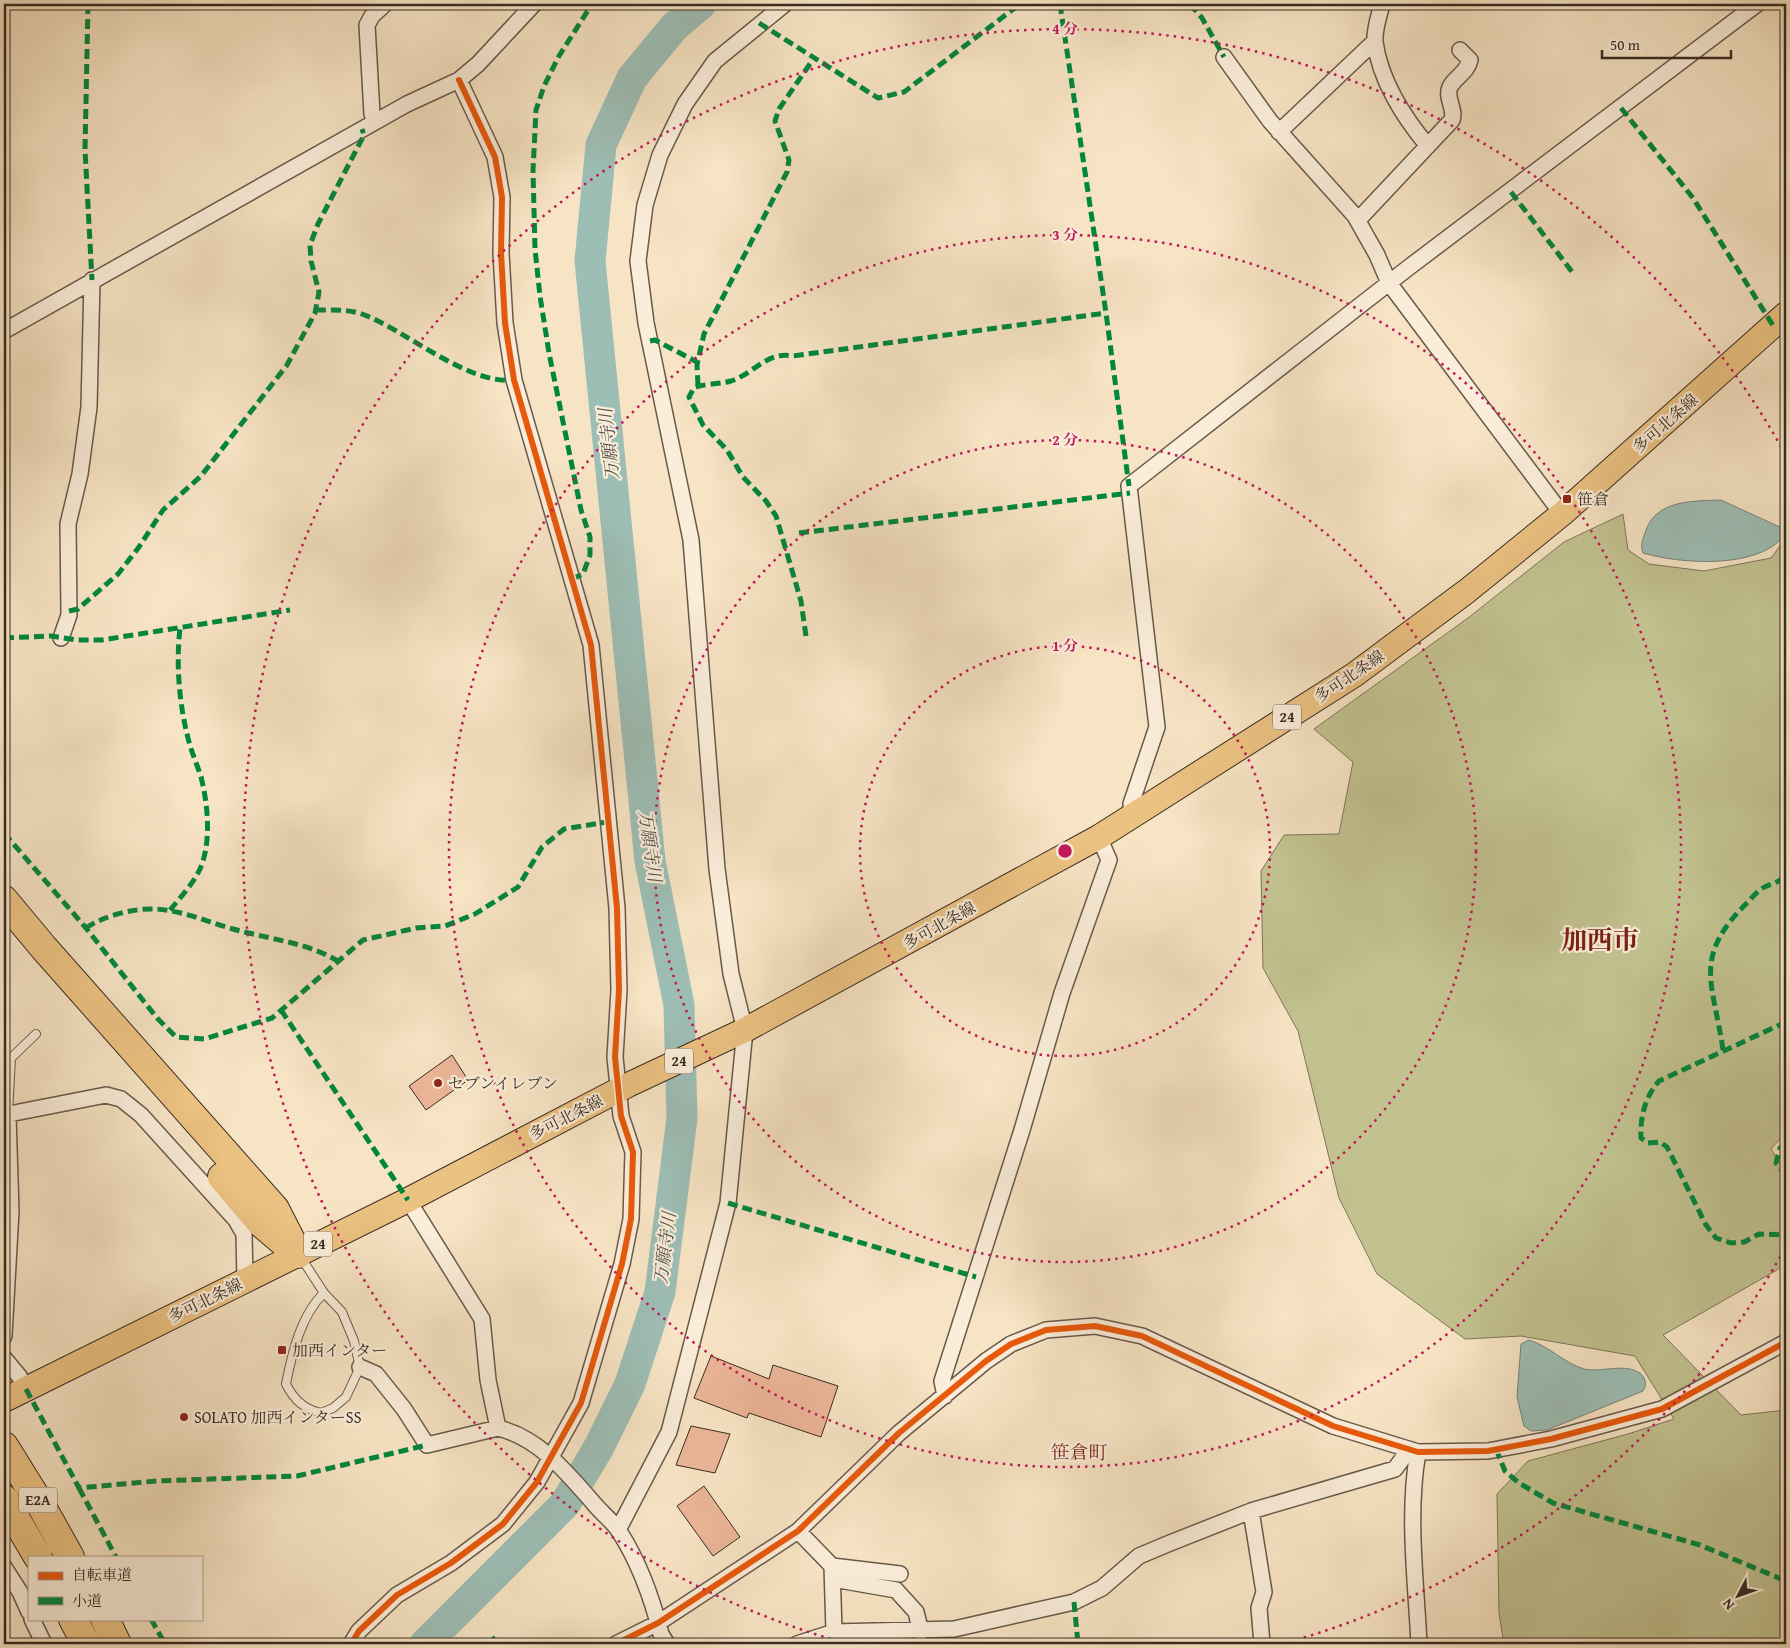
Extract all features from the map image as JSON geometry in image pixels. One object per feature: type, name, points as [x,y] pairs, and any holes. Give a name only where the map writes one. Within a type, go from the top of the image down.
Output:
[{"type":"highway","points":[[4,900],[44,948],[275,1209],[298,1254]]},
{"type":"highway","points":[[4,926],[34,957],[261,1223],[298,1254]]},
{"type":"highway","name":"E2A","points":[[4,1446],[69,1556]]},
{"type":"highway","name":"E2A","points":[[4,1499],[37,1556]]},
{"type":"highway","points":[[4,1516],[31,1556]]},
{"type":"highway","points":[[105,1620],[117,1644]]},
{"type":"main road","name":"多可北条線","points":[[16,1394],[408,1200],[623,1088],[737,1033],[1099,837],[1354,675],[1467,591],[1562,514],[1786,314]]},
{"type":"street","points":[[368,4],[367,17],[370,20]]},
{"type":"street","points":[[375,122],[372,114],[367,25],[385,4]]},
{"type":"street","points":[[4,331],[407,104],[459,80],[478,64],[534,4]]},
{"type":"street","points":[[618,1530],[668,1432],[728,1203],[737,1033],[717,869],[691,540],[646,323],[638,261],[645,205],[660,155],[685,104],[715,61],[785,4]]},
{"type":"street","points":[[1382,4],[1375,41],[1391,90],[1404,113],[1428,146]]},
{"type":"street","points":[[1132,815],[1131,804],[1157,727],[1128,486],[1389,283],[1757,4]]},
{"type":"street","points":[[1279,132],[1375,41]]},
{"type":"street","points":[[1358,220],[1428,146],[1454,115],[1448,95],[1450,87],[1468,67],[1470,60],[1460,50]]},
{"type":"street","points":[[1224,57],[1279,132],[1312,165],[1358,220],[1377,255],[1389,283],[1562,514]]},
{"type":"street","points":[[351,1644],[358,1631],[397,1595],[451,1563],[503,1524],[555,1461],[581,1403],[598,1339],[622,1264],[631,1218],[633,1152],[621,1116],[623,1088],[615,1057],[619,990],[617,908],[591,645],[514,380],[505,323],[501,253],[502,196],[495,157],[459,80]]},
{"type":"street","points":[[61,638],[69,615],[68,524],[80,474],[89,407],[92,280]]},
{"type":"street","points":[[945,1396],[942,1381],[1022,1130],[1062,994],[1109,860],[1099,837]]},
{"type":"street","points":[[4,1336],[11,1211],[6,1115],[106,1095],[121,1099],[141,1114],[236,1220],[244,1234],[245,1281]]},
{"type":"street","points":[[408,1200],[482,1319],[488,1380],[498,1428]]},
{"type":"street","points":[[616,1644],[658,1624],[711,1586],[798,1531],[899,1433],[1011,1344],[1046,1330],[1095,1326],[1142,1336],[1333,1426],[1413,1451],[1488,1451],[1551,1439],[1662,1409],[1786,1342]]},
{"type":"street","points":[[4,1358],[19,1376],[16,1394]]},
{"type":"street","points":[[360,1367],[376,1374],[404,1409],[427,1445],[498,1428],[510,1431],[555,1461],[618,1530],[638,1566],[667,1644]]},
{"type":"street","points":[[797,1644],[835,1638],[954,1629],[1074,1602],[1102,1588],[1139,1556],[1251,1511],[1396,1469],[1413,1451]]},
{"type":"street","points":[[1413,1451],[1415,1470],[1414,1542],[1418,1644]]},
{"type":"street","points":[[1251,1511],[1264,1592],[1259,1608],[1262,1644]]},
{"type":"street","points":[[798,1531],[833,1572],[896,1590],[916,1612],[921,1632]]},
{"type":"street","points":[[4,1568],[28,1610]]},
{"type":"street","points":[[833,1572],[900,1574]]},
{"type":"street","points":[[833,1572],[835,1638]]},
{"type":"street","points":[[32,1620],[44,1644]]},
{"type":"lane","points":[[6,1115],[11,1058],[36,1034]]},
{"type":"lane","points":[[298,1254],[324,1293],[342,1312],[354,1341],[360,1367],[346,1397],[333,1408],[321,1413],[303,1407],[292,1397],[286,1384],[291,1358],[312,1305],[324,1293]]},
{"type":"green space","points":[[1623,514],[1628,550],[1649,564],[1704,571],[1771,558],[1786,538],[1786,1132],[1771,1149],[1786,1174],[1786,1261],[1777,1270],[1663,1335],[1741,1415],[1786,1410],[1786,1644],[1504,1644],[1499,1613],[1497,1494],[1528,1461],[1628,1434],[1674,1419],[1635,1356],[1521,1336],[1465,1339],[1377,1274],[1339,1198],[1298,1031],[1263,968],[1261,871],[1284,835],[1339,834],[1353,762],[1314,729],[1468,618],[1564,542]]},
{"type":"water","points":[[1721,500],[1782,528],[1782,538],[1770,548],[1754,555],[1736,559],[1716,561],[1677,560],[1643,553],[1642,544],[1646,530],[1651,520],[1658,513],[1677,504]]},
{"type":"water","points":[[1529,1340],[1584,1369],[1621,1368],[1635,1371],[1644,1378],[1644,1389],[1547,1430],[1531,1431],[1524,1426],[1517,1397],[1521,1344]]},
{"type":"building","name":"セブンイレブン","points":[[452,1055],[468,1080],[426,1110],[409,1086]]},
{"type":"building","points":[[711,1356],[769,1379],[773,1365],[838,1386],[821,1437],[749,1413],[747,1418],[694,1398]]},
{"type":"building","points":[[691,1426],[730,1434],[715,1473],[676,1465]]},
{"type":"building","points":[[704,1486],[740,1537],[713,1556],[677,1506]]},
{"type":"waterway","name":"万願寺川","points":[[425,1644],[565,1504],[599,1447],[630,1384],[660,1292],[682,1118],[679,1005],[650,861],[590,261],[601,145],[632,78],[674,27],[701,4]]},
{"type":"marked path","points":[[88,4],[85,150],[92,280]]},
{"type":"marked path","points":[[572,579],[583,574],[590,555],[590,537],[581,510],[549,353],[540,296],[535,249],[533,171],[536,110],[544,86],[559,56],[592,4]]},
{"type":"marked path","points":[[759,23],[878,98],[904,92],[1020,4]]},
{"type":"marked path","points":[[1060,4],[1106,313],[1129,486]]},
{"type":"marked path","points":[[1190,4],[1202,18],[1224,57]]},
{"type":"marked path","points":[[698,385],[697,365],[704,334],[787,172],[789,160],[775,121],[779,109],[814,58]]},
{"type":"marked path","points":[[1621,108],[1693,198],[1774,327]]},
{"type":"marked path","points":[[69,611],[78,609],[118,574],[139,547],[163,510],[201,476],[287,365],[315,313],[317,303],[319,292],[311,261],[310,245],[318,224],[364,135],[362,129]]},
{"type":"marked path","points":[[1511,192],[1573,273]]},
{"type":"marked path","points":[[316,310],[357,312],[398,332],[457,366],[496,379],[514,380]]},
{"type":"marked path","points":[[806,636],[801,601],[776,516],[766,501],[743,477],[727,450],[703,425],[689,397],[694,388],[731,381],[768,360],[784,355],[793,356],[1106,313]]},
{"type":"marked path","points":[[650,341],[655,340],[697,362]]},
{"type":"marked path","points":[[799,533],[1130,493]]},
{"type":"marked path","points":[[4,638],[51,636],[77,640],[102,640],[290,610]]},
{"type":"marked path","points":[[170,910],[199,871],[206,849],[208,824],[201,777],[188,738],[180,697],[178,669],[180,628]]},
{"type":"marked path","points":[[4,833],[86,928],[157,1018],[176,1037],[204,1039],[272,1018],[363,940],[416,928],[445,926],[475,914],[518,887],[542,847],[564,829],[607,822]]},
{"type":"marked path","points":[[1723,1050],[1712,987],[1711,970],[1713,954],[1719,938],[1731,920],[1760,890],[1778,882],[1786,874]]},
{"type":"marked path","points":[[86,928],[110,916],[128,911],[165,910],[300,945],[338,961]]},
{"type":"marked path","points":[[281,1010],[408,1200]]},
{"type":"marked path","points":[[1786,1022],[1659,1081],[1647,1101],[1641,1130],[1641,1138],[1648,1143],[1660,1142],[1667,1147],[1706,1225],[1716,1238],[1731,1243],[1744,1242],[1759,1234],[1786,1235]]},
{"type":"marked path","points":[[1786,1143],[1780,1148],[1776,1163],[1786,1175]]},
{"type":"marked path","points":[[728,1203],[976,1277]]},
{"type":"marked path","points":[[26,1389],[79,1488],[156,1481],[297,1476],[427,1445]]},
{"type":"marked path","points":[[1496,1449],[1505,1471],[1519,1483],[1553,1503],[1700,1545],[1786,1581]]},
{"type":"marked path","points":[[79,1488],[115,1556]]},
{"type":"marked path","points":[[1074,1602],[1078,1644]]},
{"type":"marked path","points":[[152,1620],[165,1644]]},
{"type":"marked path","points":[[488,1644],[498,1635]]},
{"type":"cycle path","points":[[351,1644],[359,1631],[397,1595],[451,1563],[503,1524],[537,1482],[581,1403],[622,1264],[631,1219],[633,1152],[621,1116],[615,1057],[619,990],[617,908],[591,645],[514,380],[505,323],[501,253],[502,197],[495,157],[459,80]]},
{"type":"cycle path","points":[[616,1644],[658,1623],[798,1531],[899,1433],[986,1361],[1011,1344],[1046,1330],[1095,1326],[1142,1336],[1333,1426],[1418,1452],[1488,1451],[1551,1439],[1662,1409],[1786,1342]]},
{"type":"place","name":"笹倉","points":[[1567,499]]},
{"type":"place","name":"セブンイレブン","points":[[438,1083]]},
{"type":"place","name":"加西インター","points":[[282,1350]]},
{"type":"place","name":"SOLATO 加西インターSS","points":[[184,1417]]},
{"type":"district","name":"加西市","points":[[1600,940]]},
{"type":"district","name":"笹倉町","points":[[1079,1452]]}]
